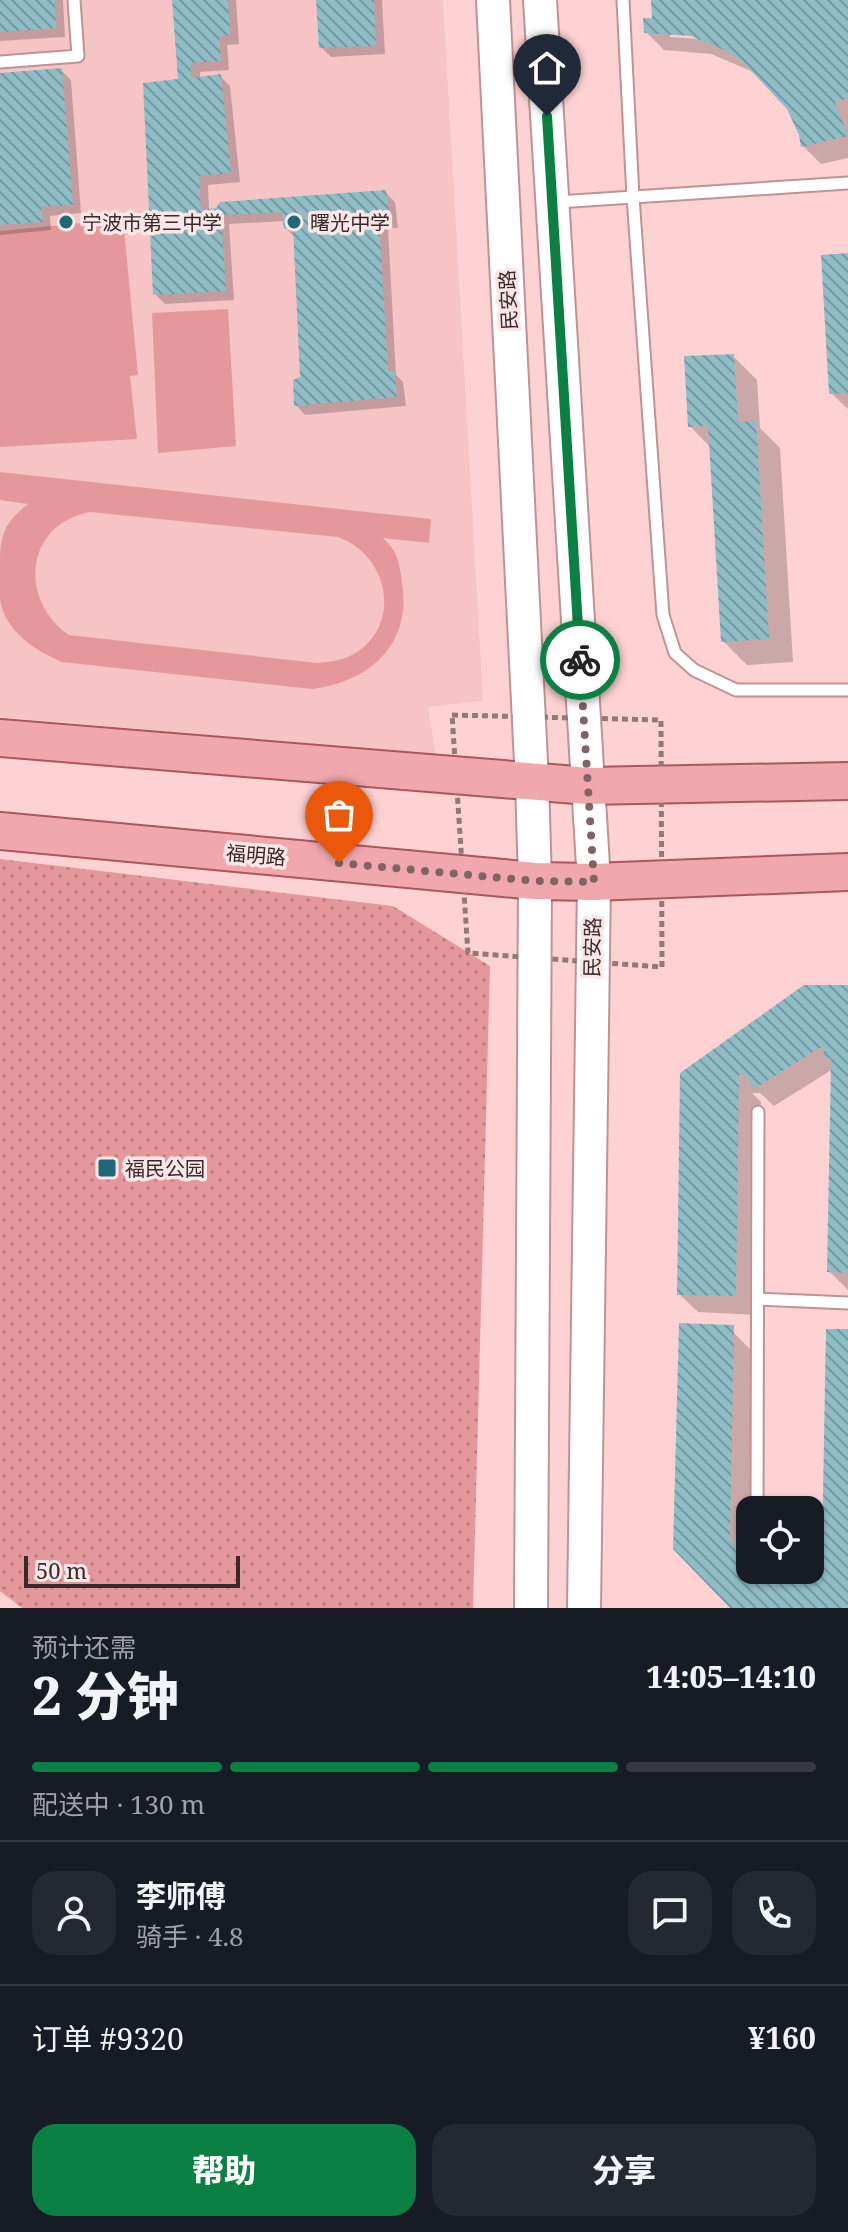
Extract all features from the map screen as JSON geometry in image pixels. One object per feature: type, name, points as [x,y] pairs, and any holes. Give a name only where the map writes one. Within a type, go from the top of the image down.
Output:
[{"type":"main road","name":"民安路","points":[[493,0],[535,881],[531,1608]]},
{"type":"main road","name":"民安路","points":[[540,0],[594,882],[584,1608]]},
{"type":"main road","points":[[0,738],[588,786],[848,781]]},
{"type":"main road","name":"福明路","points":[[0,831],[535,881],[594,882],[848,872]]},
{"type":"lane","points":[[0,62],[78,56],[74,0]]},
{"type":"lane","points":[[623,0],[633,197],[663,615],[675,653],[694,670],[736,690],[848,690]]},
{"type":"lane","points":[[552,203],[848,183]]},
{"type":"lane","points":[[757,1496],[758,1112]]},
{"type":"lane","points":[[758,1299],[848,1303]]},
{"type":"shaded area","name":"曙光中学","points":[[0,0],[443,0],[483,701],[428,707],[436,755],[0,717]]},
{"type":"shaded area","points":[[123,219],[138,375],[130,376],[137,439],[0,447],[0,231]]},
{"type":"shaded area","points":[[228,309],[236,446],[158,453],[152,313]]},
{"type":"shaded area","points":[[0,472],[431,519],[429,543],[383,538],[396,556],[402,583],[403,605],[393,642],[369,668],[352,678],[312,689],[62,662],[42,652],[15,630],[3,610],[0,599],[2,539],[13,518],[28,504],[0,500]],"holes":[[[90,512],[338,537],[356,547],[370,561],[384,595],[383,613],[377,630],[366,645],[348,657],[332,661],[317,663],[69,635],[53,620],[42,603],[36,584],[36,565],[41,547],[52,531],[68,519]]]},
{"type":"shaded area","name":"福民公园","points":[[0,859],[393,906],[490,966],[473,1608],[22,1608],[0,1591]]},
{"type":"building","points":[[0,0],[55,0],[56,28],[0,32]]},
{"type":"building","points":[[172,0],[228,0],[230,35],[219,36],[221,61],[191,63],[191,78],[221,74],[231,173],[199,176],[201,210],[216,208],[220,202],[386,190],[390,220],[379,220],[388,371],[394,370],[397,397],[294,406],[293,380],[300,377],[293,227],[284,229],[282,212],[221,215],[226,291],[153,295],[143,83],[178,79]]},
{"type":"building","points":[[316,0],[374,0],[376,46],[319,48]]},
{"type":"building","points":[[651,0],[848,0],[848,98],[835,102],[848,136],[801,147],[787,109],[731,53],[691,36],[644,33],[643,18],[652,18]]},
{"type":"building","points":[[62,68],[73,205],[41,207],[43,222],[0,225],[0,73]]},
{"type":"building","points":[[848,253],[848,393],[829,394],[821,255]]},
{"type":"building","points":[[734,354],[738,422],[756,421],[769,639],[721,642],[708,426],[688,427],[684,356]]},
{"type":"building","points":[[804,985],[848,985],[848,1273],[827,1272],[831,1059],[823,1058],[824,1048],[819,1048],[754,1089],[744,1073],[739,1075],[736,1296],[677,1295],[680,1073]]},
{"type":"building","points":[[679,1323],[734,1325],[730,1541],[736,1546],[736,1584],[824,1584],[826,1329],[848,1329],[848,1608],[730,1608],[673,1549]]},
{"type":"way so far","points":[[339,863],[535,881],[594,882],[580,660]]},
{"type":"place","name":"宁波市第三中学","points":[[66,222]]},
{"type":"place","name":"曙光中学","points":[[294,222]]},
{"type":"place","name":"福民公园","points":[[107,1168]]},
{"type":"route","points":[[547,116],[580,660]]}]
